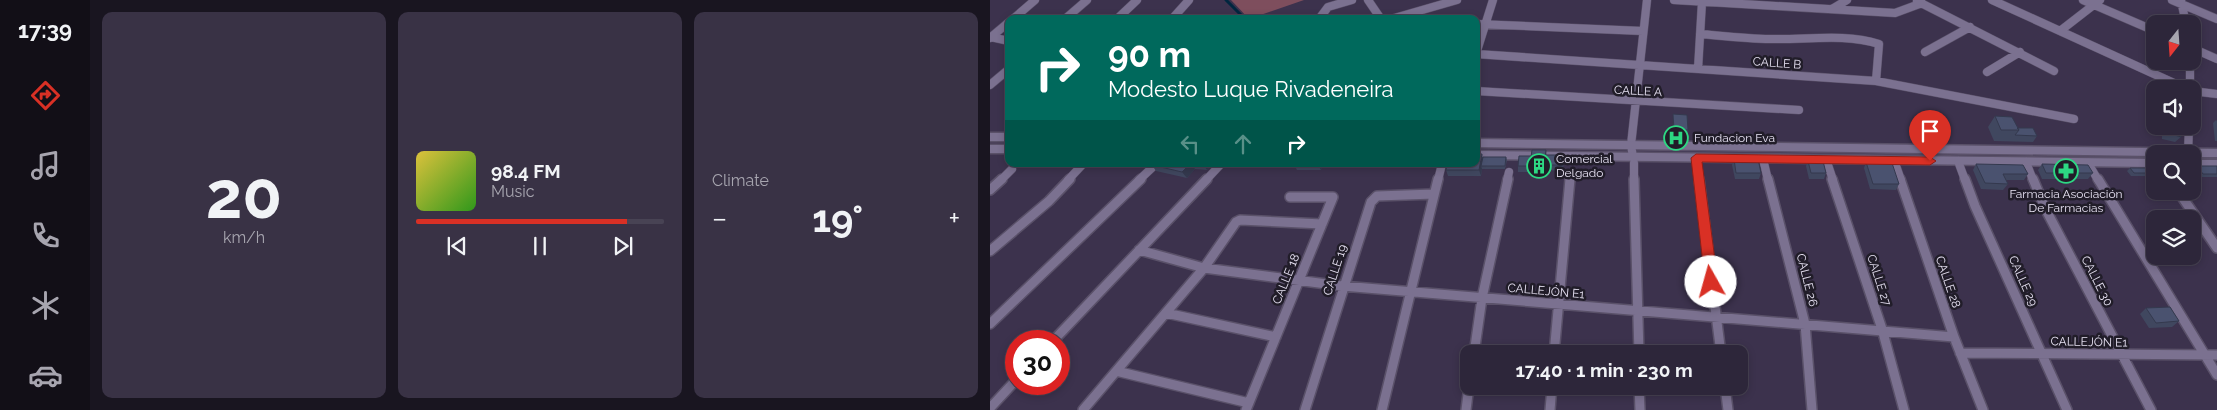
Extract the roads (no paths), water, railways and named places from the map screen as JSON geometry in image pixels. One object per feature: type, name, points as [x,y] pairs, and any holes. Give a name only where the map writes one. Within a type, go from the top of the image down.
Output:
[{"type":"street","points":[[1017,15],[1035,0]]},
{"type":"street","points":[[1070,15],[1087,0]]},
{"type":"street","points":[[1121,15],[1137,0]]},
{"type":"street","points":[[1176,15],[1189,0]]},
{"type":"street","points":[[1322,15],[1334,4],[1352,0]]},
{"type":"street","points":[[1368,0],[1378,15]]},
{"type":"street","points":[[1404,15],[1457,0]]},
{"type":"street","points":[[1480,42],[1493,0]]},
{"type":"street","points":[[1639,345],[1633,160],[1630,145],[1646,0]]},
{"type":"street","points":[[1674,0],[1895,13],[1918,2],[2020,52],[2054,71]]},
{"type":"street","points":[[1832,9],[1848,0]]},
{"type":"street","points":[[1992,0],[2170,80]]},
{"type":"street","points":[[2083,0],[2097,2],[2146,26]]},
{"type":"street","points":[[2172,0],[2182,2],[2217,19]]},
{"type":"street","points":[[1698,69],[1704,1]]},
{"type":"street","points":[[2060,31],[2097,2]]},
{"type":"street","points":[[2182,2],[2184,15]]},
{"type":"street","points":[[1480,24],[1643,31]]},
{"type":"street","points":[[990,37],[1005,25]]},
{"type":"street","points":[[1925,52],[1970,27]]},
{"type":"street","points":[[1700,34],[1768,39],[1848,39],[1875,42],[1879,44],[1880,50],[1876,81]]},
{"type":"street","points":[[990,37],[1005,40]]},
{"type":"street","points":[[1987,72],[2020,52]]},
{"type":"street","points":[[2201,52],[2217,59]]},
{"type":"street","name":"CALLE B","points":[[1480,54],[1876,81],[2074,119]]},
{"type":"street","points":[[990,85],[1005,72]]},
{"type":"street","points":[[2201,91],[2217,94]]},
{"type":"street","name":"CALLE A","points":[[1480,92],[1799,110]]},
{"type":"street","points":[[990,136],[1005,137]]},
{"type":"street","points":[[1480,143],[2104,150],[2146,153]]},
{"type":"street","points":[[1542,156],[1546,153],[1557,151],[1558,144]]},
{"type":"street","points":[[1662,158],[1663,150],[1676,150],[1687,146]]},
{"type":"street","points":[[990,149],[1005,149]]},
{"type":"street","points":[[1993,161],[1995,156],[2001,154],[2032,150]]},
{"type":"street","points":[[2104,150],[2107,163]]},
{"type":"street","points":[[2201,155],[2217,153]]},
{"type":"street","points":[[1480,155],[1633,160],[1696,158],[2146,163]]},
{"type":"street","points":[[1696,158],[1719,345]]},
{"type":"street","name":"CALLE 26","points":[[1763,159],[1805,324],[1812,410]]},
{"type":"street","name":"CALLE 27","points":[[1826,160],[1882,329],[1904,410]]},
{"type":"street","name":"CALLE 28","points":[[1894,160],[1954,337],[1982,410]]},
{"type":"street","points":[[2201,160],[2217,164]]},
{"type":"street","name":"CALLE 29","points":[[1958,161],[1976,206],[2068,410]]},
{"type":"street","name":"CALLE 30","points":[[2026,162],[2046,210],[2151,410]]},
{"type":"street","points":[[2088,163],[2217,375]]},
{"type":"street","points":[[990,251],[1049,201],[1080,167]]},
{"type":"street","points":[[990,324],[1153,167]]},
{"type":"street","points":[[1063,330],[1217,167]]},
{"type":"street","points":[[1382,410],[1441,167]]},
{"type":"street","points":[[990,190],[1012,169]]},
{"type":"street","points":[[1475,345],[1482,298],[1510,172]]},
{"type":"street","points":[[1555,345],[1570,176]]},
{"type":"street","name":"CALLE 19","points":[[1304,410],[1342,286],[1374,198],[1383,195],[1434,194]]},
{"type":"street","name":"CALLE 18","points":[[1248,406],[1333,197],[1290,197]]},
{"type":"street","points":[[2184,200],[2217,248]]},
{"type":"street","points":[[1083,410],[1204,268],[1233,225],[1240,220],[1322,224]]},
{"type":"street","name":"CALLEJÓN E1","points":[[1139,250],[1204,268],[1342,286],[1882,329],[1954,337]]},
{"type":"street","points":[[1166,313],[1276,338]]},
{"type":"street","name":"CALLEJÓN E1","points":[[1960,353],[2217,355]]},
{"type":"street","points":[[1116,372],[1248,406]]},
{"type":"street","points":[[990,408],[1005,392]]},
{"type":"street","points":[[1466,410],[1468,395]]},
{"type":"street","points":[[1550,410],[1551,395]]},
{"type":"street","points":[[1639,395],[1640,410]]},
{"type":"street","points":[[1726,395],[1728,410]]},
{"type":"waterway","points":[[1226,0],[1241,15]]},
{"type":"place","name":"Fundacion Eva","points":[[1676,138]]},
{"type":"place","name":"Comercial Delgado","points":[[1539,166]]},
{"type":"place","name":"Farmacia Asociación De Farmacias","points":[[2066,171]]}]
